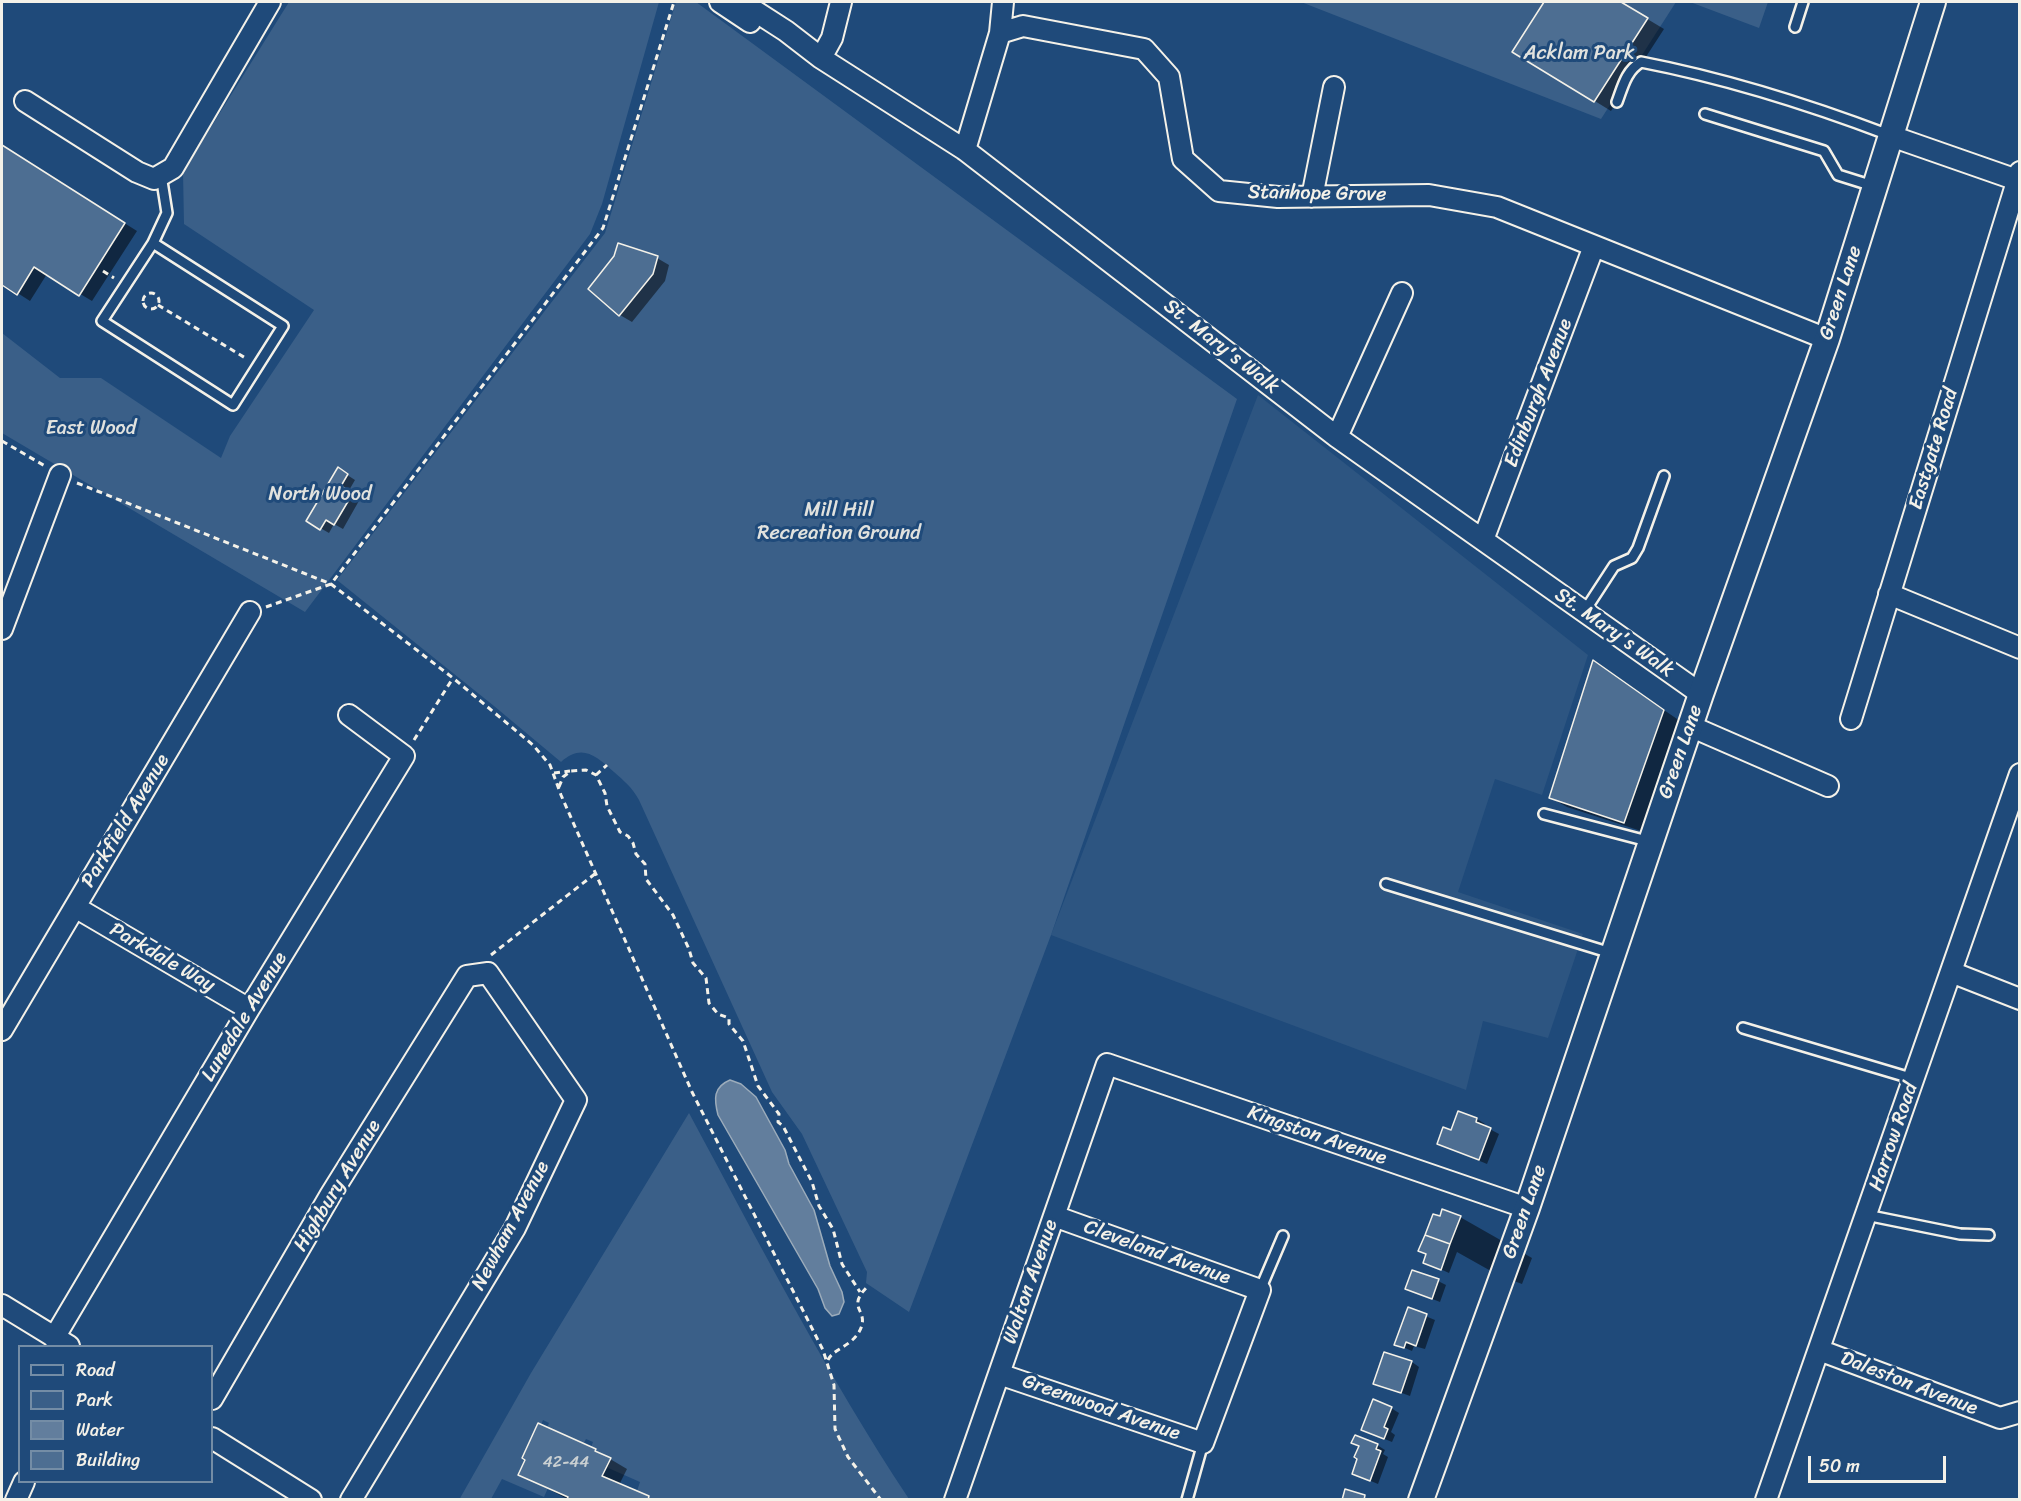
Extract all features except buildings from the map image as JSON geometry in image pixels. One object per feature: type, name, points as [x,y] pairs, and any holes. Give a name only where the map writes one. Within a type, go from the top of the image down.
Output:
[{"type":"street","points":[[25,101],[137,172],[154,179],[173,168],[270,2]]},
{"type":"street","points":[[720,2],[759,29],[786,31]]},
{"type":"street","name":"St. Mary's Walk","points":[[741,2],[786,31],[820,58],[965,150],[1337,437],[1701,694]]},
{"type":"street","points":[[820,58],[832,38],[841,2]]},
{"type":"street","points":[[965,150],[1000,33],[1003,2]]},
{"type":"street","name":"Green Lane","points":[[1421,1500],[1527,1208],[1701,694],[1827,339],[1933,2]]},
{"type":"street","name":"Stanhope Grove","points":[[1000,33],[1023,26],[1144,49],[1169,77],[1184,159],[1219,191],[1278,197],[1430,195],[1497,207],[1827,339]]},
{"type":"street","points":[[1312,197],[1334,87]]},
{"type":"street","points":[[1891,136],[2019,177]]},
{"type":"street","name":"Eastgate Road","points":[[1851,718],[2019,177]]},
{"type":"street","name":"Edinburgh Avenue","points":[[1483,540],[1594,246]]},
{"type":"street","points":[[1337,437],[1402,293]]},
{"type":"street","points":[[2,629],[60,474]]},
{"type":"street","points":[[1889,594],[2019,648]]},
{"type":"street","name":"Parkfield Avenue","points":[[2,1030],[250,612]]},
{"type":"street","points":[[349,714],[404,756]]},
{"type":"street","points":[[1690,726],[1828,786]]},
{"type":"street","name":"Lunedale Avenue","points":[[62,1342],[249,1010],[404,756]]},
{"type":"street","name":"Harrow Road","points":[[1766,1500],[2019,774]]},
{"type":"street","name":"Parkdale Way","points":[[75,907],[249,1010]]},
{"type":"street","points":[[1951,972],[2019,999]]},
{"type":"street","name":"Newham Avenue","points":[[351,1500],[515,1228],[576,1100],[488,973],[467,976]]},
{"type":"street","name":"Highbury Avenue","points":[[213,1397],[331,1194],[467,976]]},
{"type":"street","name":"Kingston Avenue","points":[[1107,1064],[1527,1208]]},
{"type":"street","name":"Walton Avenue","points":[[955,1500],[1107,1064]]},
{"type":"street","name":"Cleveland Avenue","points":[[1054,1216],[1260,1290]]},
{"type":"street","points":[[1203,1443],[1260,1290]]},
{"type":"street","points":[[2,1305],[62,1342]]},
{"type":"street","name":"Daleston Avenue","points":[[1819,1350],[2000,1418],[2019,1412]]},
{"type":"street","name":"Greenwood Avenue","points":[[999,1374],[1203,1443]]},
{"type":"street","points":[[213,1439],[311,1500]]},
{"type":"street","points":[[16,1500],[24,1483]]},
{"type":"lane","points":[[1795,27],[1803,2]]},
{"type":"lane","points":[[1617,102],[1627,75],[1632,67],[1641,62],[1717,79],[1851,121],[1891,136]]},
{"type":"lane","points":[[1705,114],[1824,151],[1838,176],[1875,187]]},
{"type":"lane","points":[[153,243],[283,326],[233,405],[102,321],[153,243],[167,213],[161,176]]},
{"type":"lane","points":[[1584,612],[1614,566],[1632,558],[1638,548],[1664,476]]},
{"type":"lane","points":[[1544,813],[1651,842]]},
{"type":"lane","points":[[1386,884],[1613,954]]},
{"type":"lane","points":[[1743,1028],[1914,1079]]},
{"type":"lane","points":[[1866,1215],[1960,1234],[1989,1235]]},
{"type":"lane","points":[[1260,1290],[1283,1236]]},
{"type":"lane","points":[[1186,1500],[1203,1443]]},
{"type":"path","points":[[250,612],[331,584],[603,228],[674,2]]},
{"type":"path","points":[[149,293],[154,294],[158,297],[158,305],[148,308],[143,303],[143,297],[149,293]]},
{"type":"path","points":[[158,305],[252,361]]},
{"type":"path","points":[[2,441],[72,481],[331,584],[453,678],[533,745],[550,765],[692,1092],[828,1361],[834,1385],[836,1429],[848,1457],[881,1500]]},
{"type":"path","points":[[404,756],[453,678]]},
{"type":"path","points":[[596,775],[607,765]]},
{"type":"path","points":[[554,773],[586,770],[596,775],[605,793],[607,806],[620,832],[628,836],[636,854],[645,864],[646,879],[673,915],[693,963],[705,978],[710,1003],[718,1014],[729,1018],[729,1024],[742,1041],[758,1086],[779,1114],[778,1122],[783,1125],[790,1138],[812,1182],[819,1206],[833,1228],[842,1264],[860,1293]]},
{"type":"path","points":[[559,788],[563,777],[572,771]]},
{"type":"path","points":[[494,951],[596,873]]},
{"type":"path","points":[[828,1361],[830,1355],[845,1347],[861,1329],[862,1314],[857,1303],[860,1293],[869,1285]]},
{"type":"shaded area","points":[[1258,395],[1588,655],[1542,795],[1495,779],[1458,892],[1583,934],[1548,1038],[1483,1021],[1466,1090],[1051,935]]},
{"type":"green space","points":[[289,2],[659,2],[602,204],[590,234],[305,612],[2,433],[2,333],[60,378],[101,378],[221,458],[230,436],[314,310],[184,224],[183,172]]},
{"type":"green space","name":"Mill Hill Recreation Ground","points":[[676,2],[696,2],[1237,399],[1051,935],[909,1312],[866,1283],[867,1272],[802,1134],[772,1092],[634,791],[607,766],[589,754],[576,753],[561,762],[337,580],[605,233]]},
{"type":"green space","name":"Acklam Park","points":[[1301,2],[1676,2],[1601,119]]},
{"type":"green space","points":[[1690,2],[1768,2],[1759,28]]},
{"type":"green space","points":[[689,1113],[822,1357],[909,1499],[648,1499],[649,1496],[637,1491],[640,1482],[606,1467],[610,1458],[595,1451],[591,1447],[593,1442],[586,1439],[584,1443],[547,1428],[549,1423],[543,1420],[541,1425],[538,1424],[522,1458],[525,1460],[518,1475],[548,1488],[544,1497],[502,1479],[491,1499],[459,1500],[531,1373]]},
{"type":"water","points":[[730,1080],[741,1084],[756,1097],[814,1210],[830,1266],[842,1292],[844,1302],[839,1314],[832,1316],[825,1308],[818,1289],[718,1115],[716,1094],[720,1086]]},
{"type":"park label","name":"East Wood","points":[[91,429]]},
{"type":"park label","name":"North Wood","points":[[320,495]]}]
